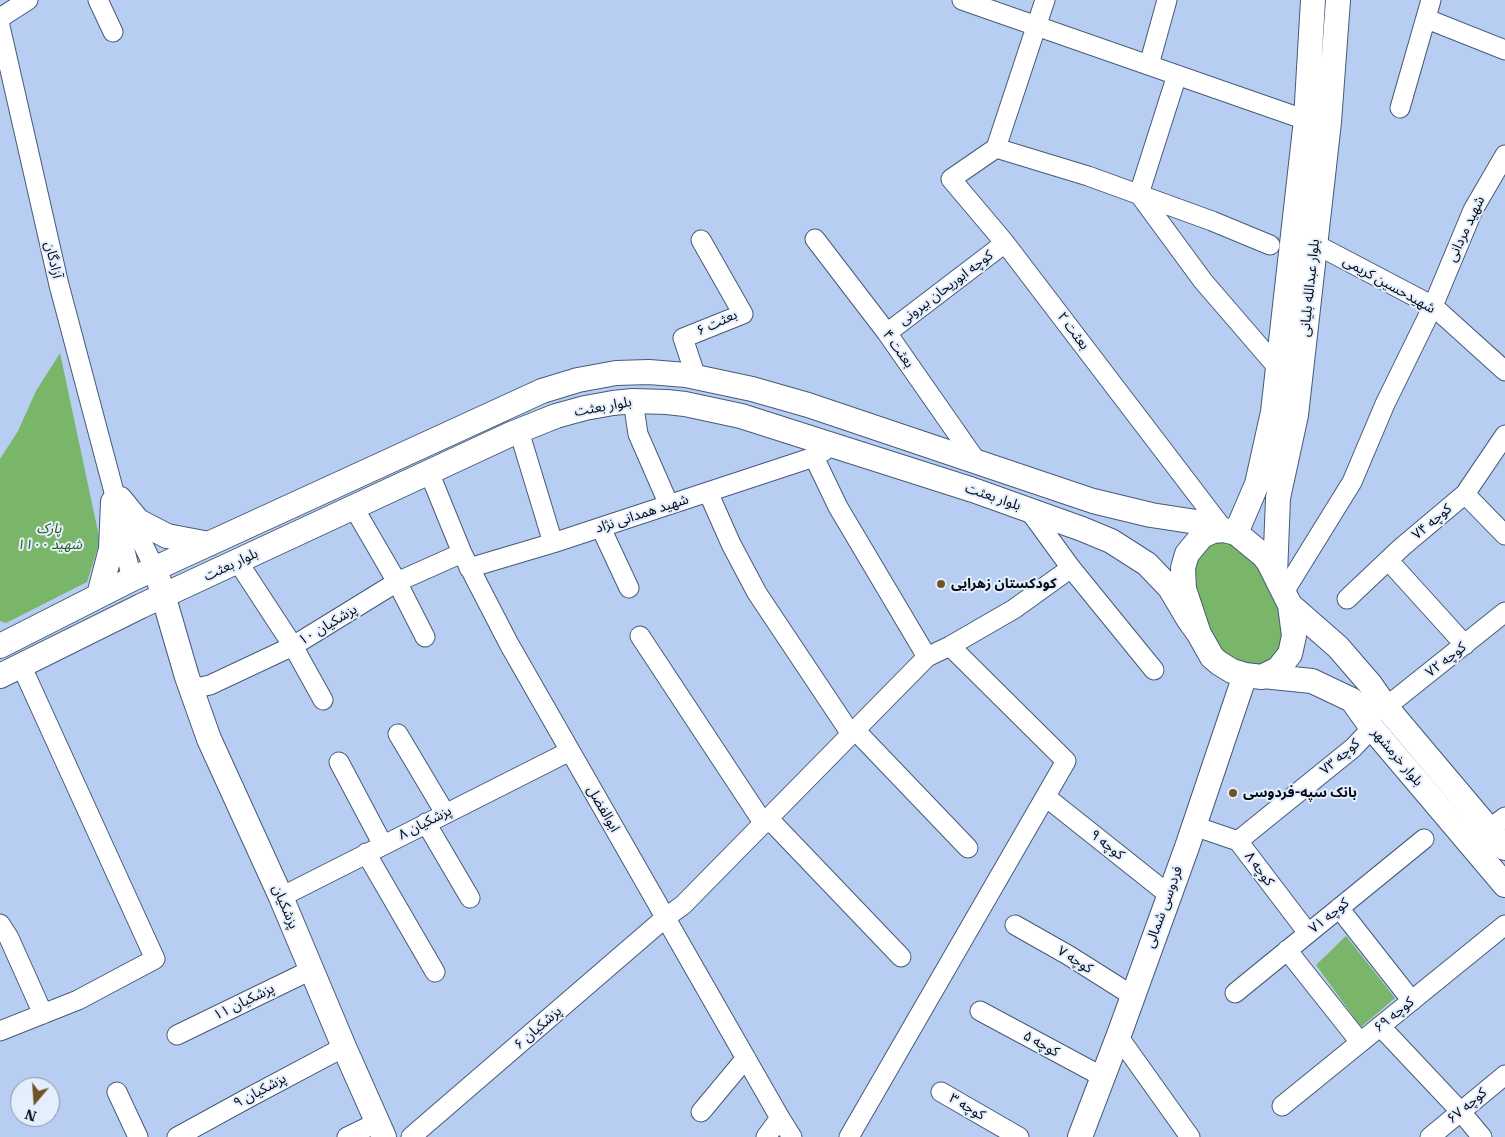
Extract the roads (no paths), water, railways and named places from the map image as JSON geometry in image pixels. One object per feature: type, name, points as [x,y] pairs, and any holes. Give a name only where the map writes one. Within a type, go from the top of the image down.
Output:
[{"type":"main road","name":"بلوار عبدالله بلیانی","points":[[1226,531],[1257,484],[1273,412],[1306,120],[1313,0]]},
{"type":"main road","name":"بلوار عبدالله بلیانی","points":[[1283,591],[1278,498],[1296,416],[1329,122],[1338,0]]},
{"type":"main road","name":"بلوار بعثت","points":[[0,646],[155,568],[542,391],[596,376],[632,372],[668,373],[752,389],[808,405],[1112,506],[1151,515],[1203,522],[1226,531]]},
{"type":"main road","name":"بلوار بعثت","points":[[0,676],[154,601],[519,431],[556,416],[585,408],[633,401],[667,402],[713,409],[741,416],[824,451],[1028,509],[1111,541],[1147,564],[1170,588],[1188,620],[1199,634]]},
{"type":"main road","points":[[116,498],[138,521],[168,536],[208,544]]},
{"type":"main road","points":[[99,595],[112,549],[116,498]]},
{"type":"main road","points":[[1226,531],[1251,544],[1264,556],[1283,591],[1294,636],[1290,654],[1285,662],[1278,669],[1254,676],[1232,671],[1219,664],[1199,634],[1184,589],[1182,568],[1187,554],[1194,543],[1202,536],[1226,531]]},
{"type":"main road","name":"پزشکیان","points":[[154,601],[155,568]]},
{"type":"main road","name":"پزشکیان","points":[[132,579],[154,601],[189,683],[209,739],[281,897],[381,1130]]},
{"type":"main road","name":"بلوار خرمشهر","points":[[1283,591],[1370,684],[1386,707],[1497,823],[1505,848]]},
{"type":"main road","name":"بلوار خرمشهر","points":[[1254,676],[1312,681],[1352,700],[1372,728],[1505,885]]},
{"type":"main road","name":"فردوسی شمالی","points":[[1080,1137],[1133,996],[1168,894],[1254,676]]},
{"type":"main road","points":[[1352,700],[1354,686],[1363,682],[1370,684]]},
{"type":"street","points":[[0,18],[28,0]]},
{"type":"street","points":[[98,0],[113,32]]},
{"type":"street","points":[[962,0],[1306,120]]},
{"type":"street","points":[[1045,0],[996,148],[1088,176],[1212,221],[1270,245]]},
{"type":"street","points":[[1149,65],[1167,0]]},
{"type":"street","points":[[1400,108],[1431,0]]},
{"type":"street","points":[[1427,19],[1505,50]]},
{"type":"street","name":"آزادگان","points":[[0,26],[59,285],[116,498]]},
{"type":"street","points":[[1138,194],[1177,75]]},
{"type":"street","name":"بعثت ۲","points":[[996,148],[951,179],[1005,243],[1226,531]]},
{"type":"street","name":"شهید مردانی","points":[[1283,591],[1352,482],[1385,404],[1433,306],[1473,210],[1505,155]]},
{"type":"street","points":[[1138,194],[1203,281],[1278,368]]},
{"type":"street","name":"بعثت ۴","points":[[815,239],[886,333],[977,462]]},
{"type":"street","name":"بعثت ۶","points":[[696,377],[684,338],[743,314],[702,240]]},
{"type":"street","name":"کوچه ابوریحان بیرونی","points":[[886,333],[1005,243]]},
{"type":"street","name":"شهیدحسین کریمی","points":[[1315,244],[1433,306],[1505,371]]},
{"type":"street","points":[[633,401],[638,434],[669,505]]},
{"type":"street","points":[[519,431],[553,544]]},
{"type":"street","name":"کوچه ۷۴","points":[[1347,599],[1388,560],[1466,494],[1505,435]]},
{"type":"street","points":[[824,451],[838,507],[928,657]]},
{"type":"street","name":"شهید همدانی نژاد","points":[[466,561],[553,544],[824,451]]},
{"type":"street","name":"ابوالفضل","points":[[429,472],[466,561],[509,644],[792,1137]]},
{"type":"street","points":[[708,492],[731,544],[757,592],[853,732],[968,848]]},
{"type":"street","points":[[1466,494],[1505,535]]},
{"type":"street","points":[[116,498],[155,568]]},
{"type":"street","points":[[116,498],[132,579]]},
{"type":"street","points":[[354,508],[397,582],[425,637]]},
{"type":"street","points":[[1028,509],[1071,568],[1154,670]]},
{"type":"street","points":[[601,528],[629,588]]},
{"type":"street","points":[[1388,560],[1465,645]]},
{"type":"street","name":"پزشکیان ۱۰","points":[[189,683],[210,686],[293,646],[397,582],[466,561]]},
{"type":"street","points":[[238,562],[293,646],[323,700]]},
{"type":"street","name":"پزشکیان ۶","points":[[410,1137],[665,918],[683,905],[928,657],[1014,609],[1071,568]]},
{"type":"street","name":"کوچه ۷۲","points":[[1386,707],[1505,612]]},
{"type":"street","points":[[640,636],[766,821],[901,957]]},
{"type":"street","points":[[849,1137],[1066,761],[950,646]]},
{"type":"street","points":[[0,1030],[78,1000],[155,959],[21,665]]},
{"type":"street","name":"کوچه ۷۳","points":[[1238,842],[1353,748],[1372,728]]},
{"type":"street","points":[[398,734],[445,813]]},
{"type":"street","name":"پزشکیان ۸","points":[[281,897],[570,751]]},
{"type":"street","points":[[339,762],[383,845]]},
{"type":"street","name":"کوچه ۹","points":[[1046,797],[1168,894]]},
{"type":"street","points":[[426,823],[470,898]]},
{"type":"street","name":"کوچه ۸","points":[[1194,826],[1238,842],[1308,933]]},
{"type":"street","name":"کوچه ۷۱","points":[[1235,993],[1424,839]]},
{"type":"street","points":[[366,853],[435,972]]},
{"type":"street","points":[[1339,908],[1412,1001]]},
{"type":"street","points":[[0,924],[9,938],[43,1014]]},
{"type":"street","name":"کوچه ۷","points":[[1015,925],[1068,955],[1133,996]]},
{"type":"street","name":"کوچه ۶۹","points":[[1282,1106],[1505,925]]},
{"type":"street","points":[[1287,950],[1360,1042]]},
{"type":"street","name":"پزشکیان ۱۱","points":[[177,1035],[311,970]]},
{"type":"street","name":"کوچه ۵","points":[[980,1011],[1102,1077]]},
{"type":"street","points":[[1380,1026],[1482,1137]]},
{"type":"street","points":[[1118,1036],[1190,1137]]},
{"type":"street","name":"پزشکیان ۹","points":[[177,1137],[344,1047]]},
{"type":"street","points":[[701,1112],[746,1058]]},
{"type":"street","name":"کوچه ۶۷","points":[[1430,1137],[1505,1075]]},
{"type":"street","points":[[118,1092],[138,1137]]},
{"type":"street","name":"کوچه ۳","points":[[941,1092],[1020,1137]]},
{"type":"street","points":[[766,1137],[780,1118]]},
{"type":"street","points":[[347,1137],[381,1130]]},
{"type":"place","name":"کودکستان زهرایی","points":[[941,584]]},
{"type":"place","name":"بانک سپه-فردوسی","points":[[1233,793]]},
{"type":"park label","name":"پارک ۱۱۰۰ شهید","points":[[49,538]]}]
